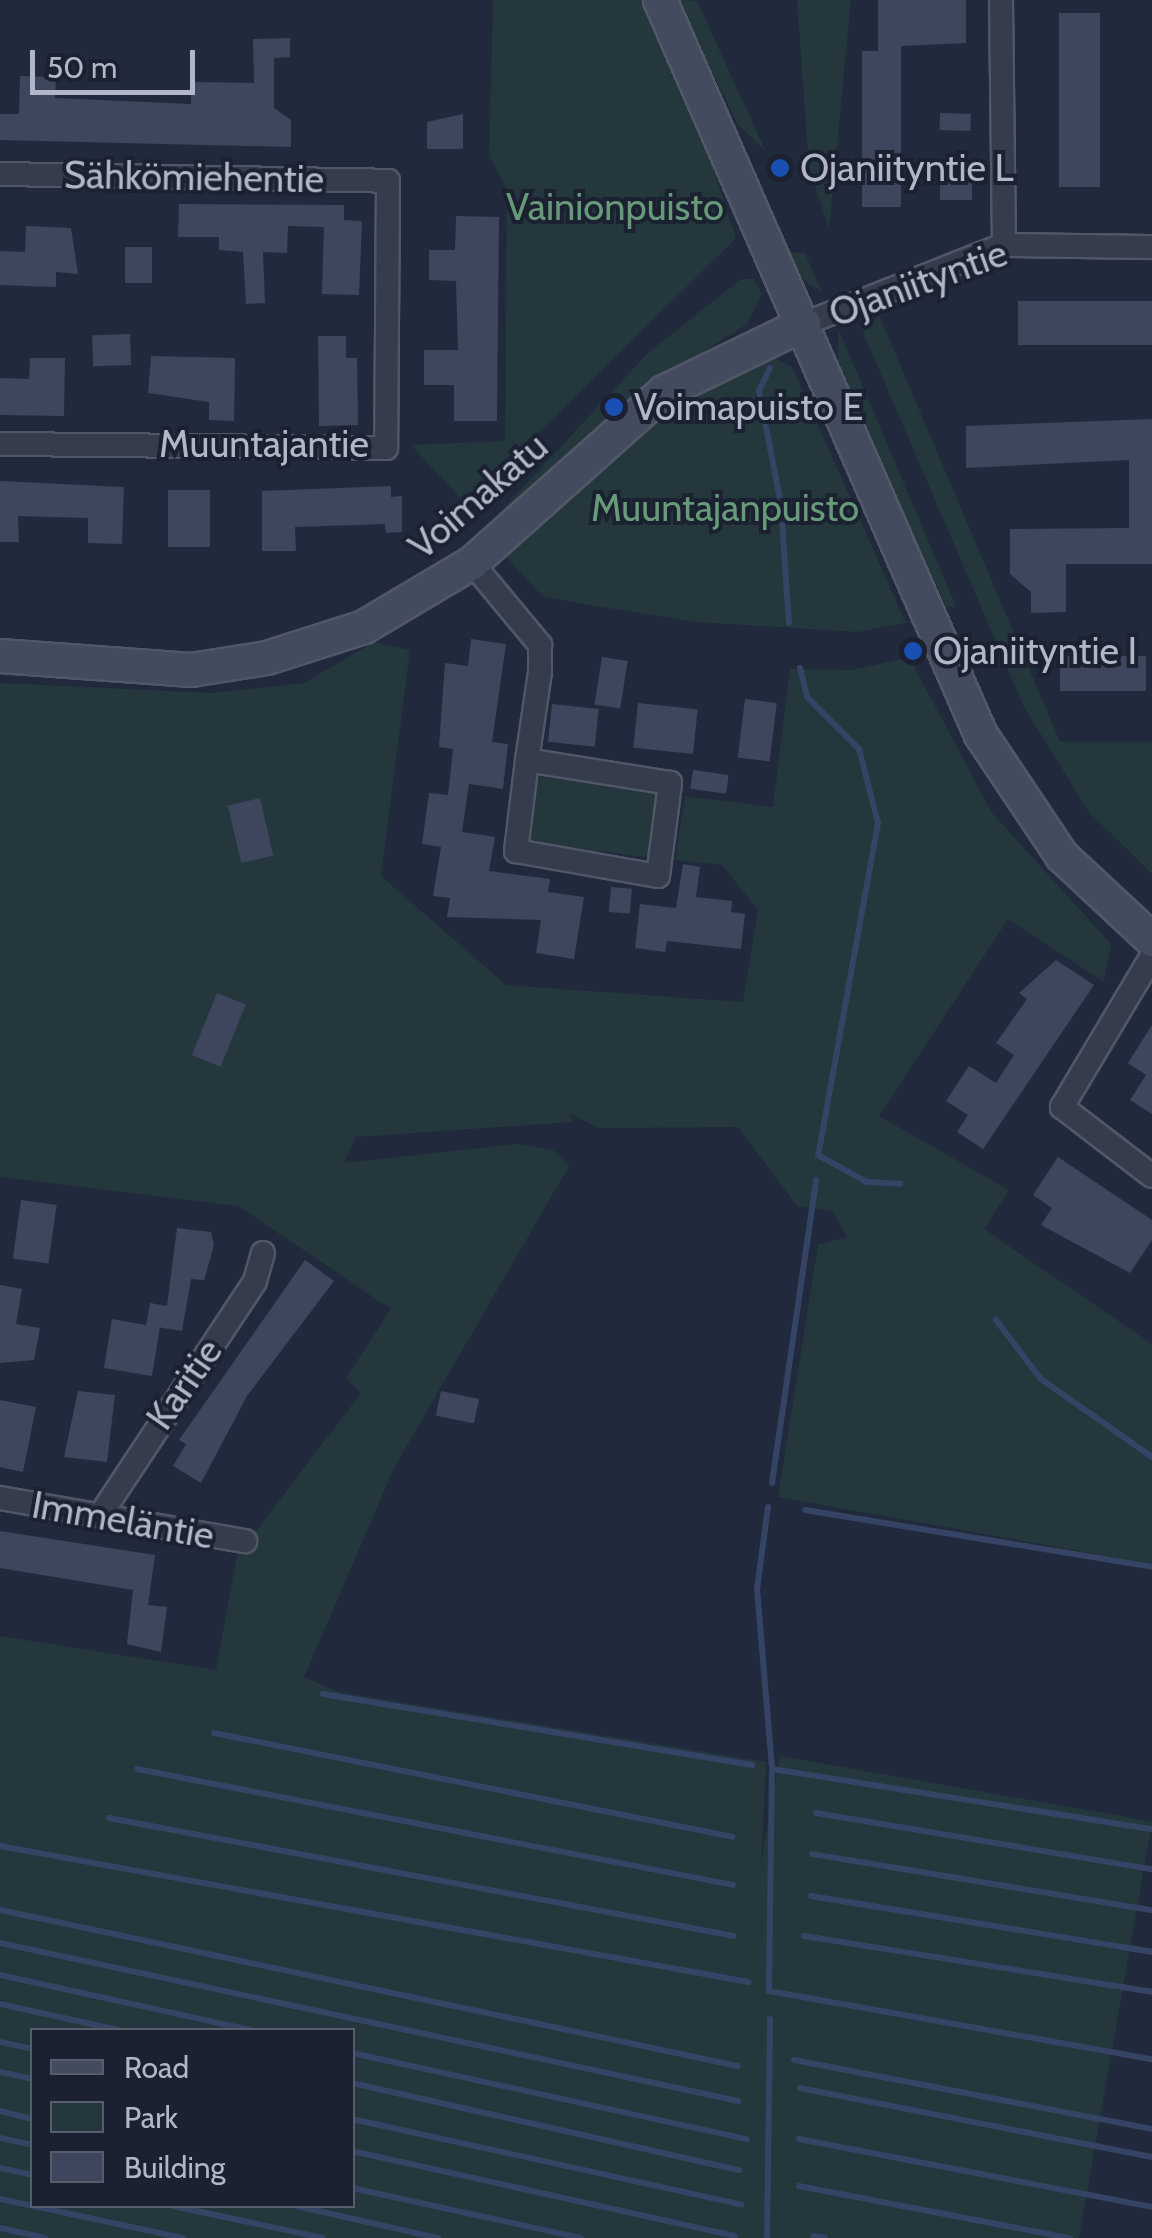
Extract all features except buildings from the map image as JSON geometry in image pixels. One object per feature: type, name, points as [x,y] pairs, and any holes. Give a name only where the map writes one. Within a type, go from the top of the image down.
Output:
[{"type":"street","points":[[660,0],[804,324],[928,627],[998,766],[1085,882],[1152,940]]},
{"type":"street","points":[[1001,0],[1004,245]]},
{"type":"street","name":"Sähkömiehentie","points":[[0,174],[388,181]]},
{"type":"street","name":"Muuntajantie","points":[[0,444],[386,448],[388,181]]},
{"type":"street","name":"Ojaniityntie","points":[[804,324],[1004,245],[1152,247]]},
{"type":"street","name":"Voimakatu","points":[[0,656],[156,670],[267,658],[386,617],[472,563],[642,408],[804,324]]},
{"type":"street","points":[[472,563],[540,645],[526,760],[518,853],[658,876],[670,782],[526,760]]},
{"type":"street","points":[[1152,956],[1062,1107],[1152,1176]]},
{"type":"street","name":"Karitie","points":[[100,1514],[255,1281],[263,1253]]},
{"type":"street","name":"Immeläntie","points":[[0,1498],[246,1541]]},
{"type":"green space","name":"Vainionpuisto","points":[[493,0],[642,0],[686,85],[736,238],[466,504],[411,445],[505,441],[507,189],[489,156]]},
{"type":"green space","points":[[677,0],[697,1],[766,152],[737,123]]},
{"type":"green space","points":[[797,0],[851,0],[829,229],[809,167]]},
{"type":"green space","points":[[789,252],[805,253],[822,292],[804,281]]},
{"type":"green space","points":[[741,279],[754,279],[762,294],[747,324],[624,402],[483,530],[648,353]]},
{"type":"green space","points":[[879,315],[1060,742],[1152,742],[1152,874],[1089,812],[1024,707],[863,332]]},
{"type":"green space","points":[[838,328],[955,608],[946,606],[838,362]]},
{"type":"green space","name":"Muuntajanpuisto","points":[[773,357],[792,367],[906,623],[858,632],[696,622],[583,604],[542,596],[504,554],[663,409]]},
{"type":"green space","points":[[374,642],[410,650],[381,876],[506,985],[743,1002],[758,910],[722,865],[675,860],[685,796],[773,807],[790,669],[853,670],[909,657],[992,813],[1111,944],[1104,982],[1008,919],[879,1116],[1009,1190],[984,1229],[1152,1344],[1152,1564],[778,1497],[818,1245],[847,1237],[833,1211],[797,1206],[738,1127],[598,1128],[569,1113],[572,1122],[356,1137],[344,1163],[518,1144],[553,1150],[569,1166],[394,1468],[304,1677],[338,1692],[766,1762],[755,1996],[761,2238],[0,2238],[0,1636],[216,1670],[237,1556],[361,1393],[346,1378],[391,1309],[238,1206],[0,1177],[0,683],[211,693],[304,683]]},
{"type":"green space","points":[[535,776],[658,791],[650,858],[527,843]]},
{"type":"green space","points":[[780,1756],[1152,1822],[1079,2238],[738,2238],[696,2231]]},
{"type":"waterway","points":[[770,368],[759,391],[781,504],[789,623]]},
{"type":"waterway","points":[[800,668],[807,697],[859,749],[878,823],[818,1155],[867,1182],[900,1184]]},
{"type":"waterway","points":[[772,1483],[816,1180]]},
{"type":"waterway","points":[[996,1320],[1041,1379],[1152,1457]]},
{"type":"waterway","points":[[768,1507],[757,1589],[772,1769],[769,1991],[1152,2059]]},
{"type":"waterway","points":[[805,1510],[1152,1567]]},
{"type":"waterway","points":[[323,1694],[752,1765]]},
{"type":"waterway","points":[[214,1733],[733,1837]]},
{"type":"waterway","points":[[137,1769],[733,1885]]},
{"type":"waterway","points":[[772,1769],[1152,1829]]},
{"type":"waterway","points":[[816,1813],[1152,1869]]},
{"type":"waterway","points":[[109,1818],[734,1936]]},
{"type":"waterway","points":[[0,1846],[749,1982]]},
{"type":"waterway","points":[[812,1854],[1152,1910]]},
{"type":"waterway","points":[[811,1896],[1152,1952]]},
{"type":"waterway","points":[[0,1910],[738,2066]]},
{"type":"waterway","points":[[804,1936],[1152,1992]]},
{"type":"waterway","points":[[0,1943],[738,2101]]},
{"type":"waterway","points":[[0,1975],[242,2028]]},
{"type":"waterway","points":[[0,2004],[109,2028]]},
{"type":"waterway","points":[[767,2238],[770,2019]]},
{"type":"waterway","points":[[0,2042],[30,2049]]},
{"type":"waterway","points":[[355,2054],[747,2139]]},
{"type":"waterway","points":[[794,2060],[1152,2129]]},
{"type":"waterway","points":[[0,2072],[30,2079]]},
{"type":"waterway","points":[[355,2084],[739,2170]]},
{"type":"waterway","points":[[800,2088],[1152,2157]]},
{"type":"waterway","points":[[0,2111],[30,2118]]},
{"type":"waterway","points":[[355,2120],[742,2205]]},
{"type":"waterway","points":[[0,2138],[30,2145]]},
{"type":"waterway","points":[[799,2139],[1152,2207]]},
{"type":"waterway","points":[[355,2152],[735,2236]]},
{"type":"waterway","points":[[0,2168],[30,2175]]},
{"type":"waterway","points":[[799,2186],[1070,2238]]},
{"type":"waterway","points":[[355,2189],[581,2238]]},
{"type":"waterway","points":[[0,2199],[30,2205]]},
{"type":"waterway","points":[[42,2208],[184,2238]]},
{"type":"waterway","points":[[182,2208],[323,2238]]},
{"type":"waterway","points":[[305,2208],[438,2238]]},
{"type":"waterway","points":[[0,2228],[45,2238]]},
{"type":"waterway","points":[[813,2236],[825,2238]]},
{"type":"place","name":"Ojaniityntie L","points":[[780,168]]},
{"type":"place","name":"Voimapuisto E","points":[[614,407]]},
{"type":"place","name":"Ojaniityntie I","points":[[913,651]]}]
